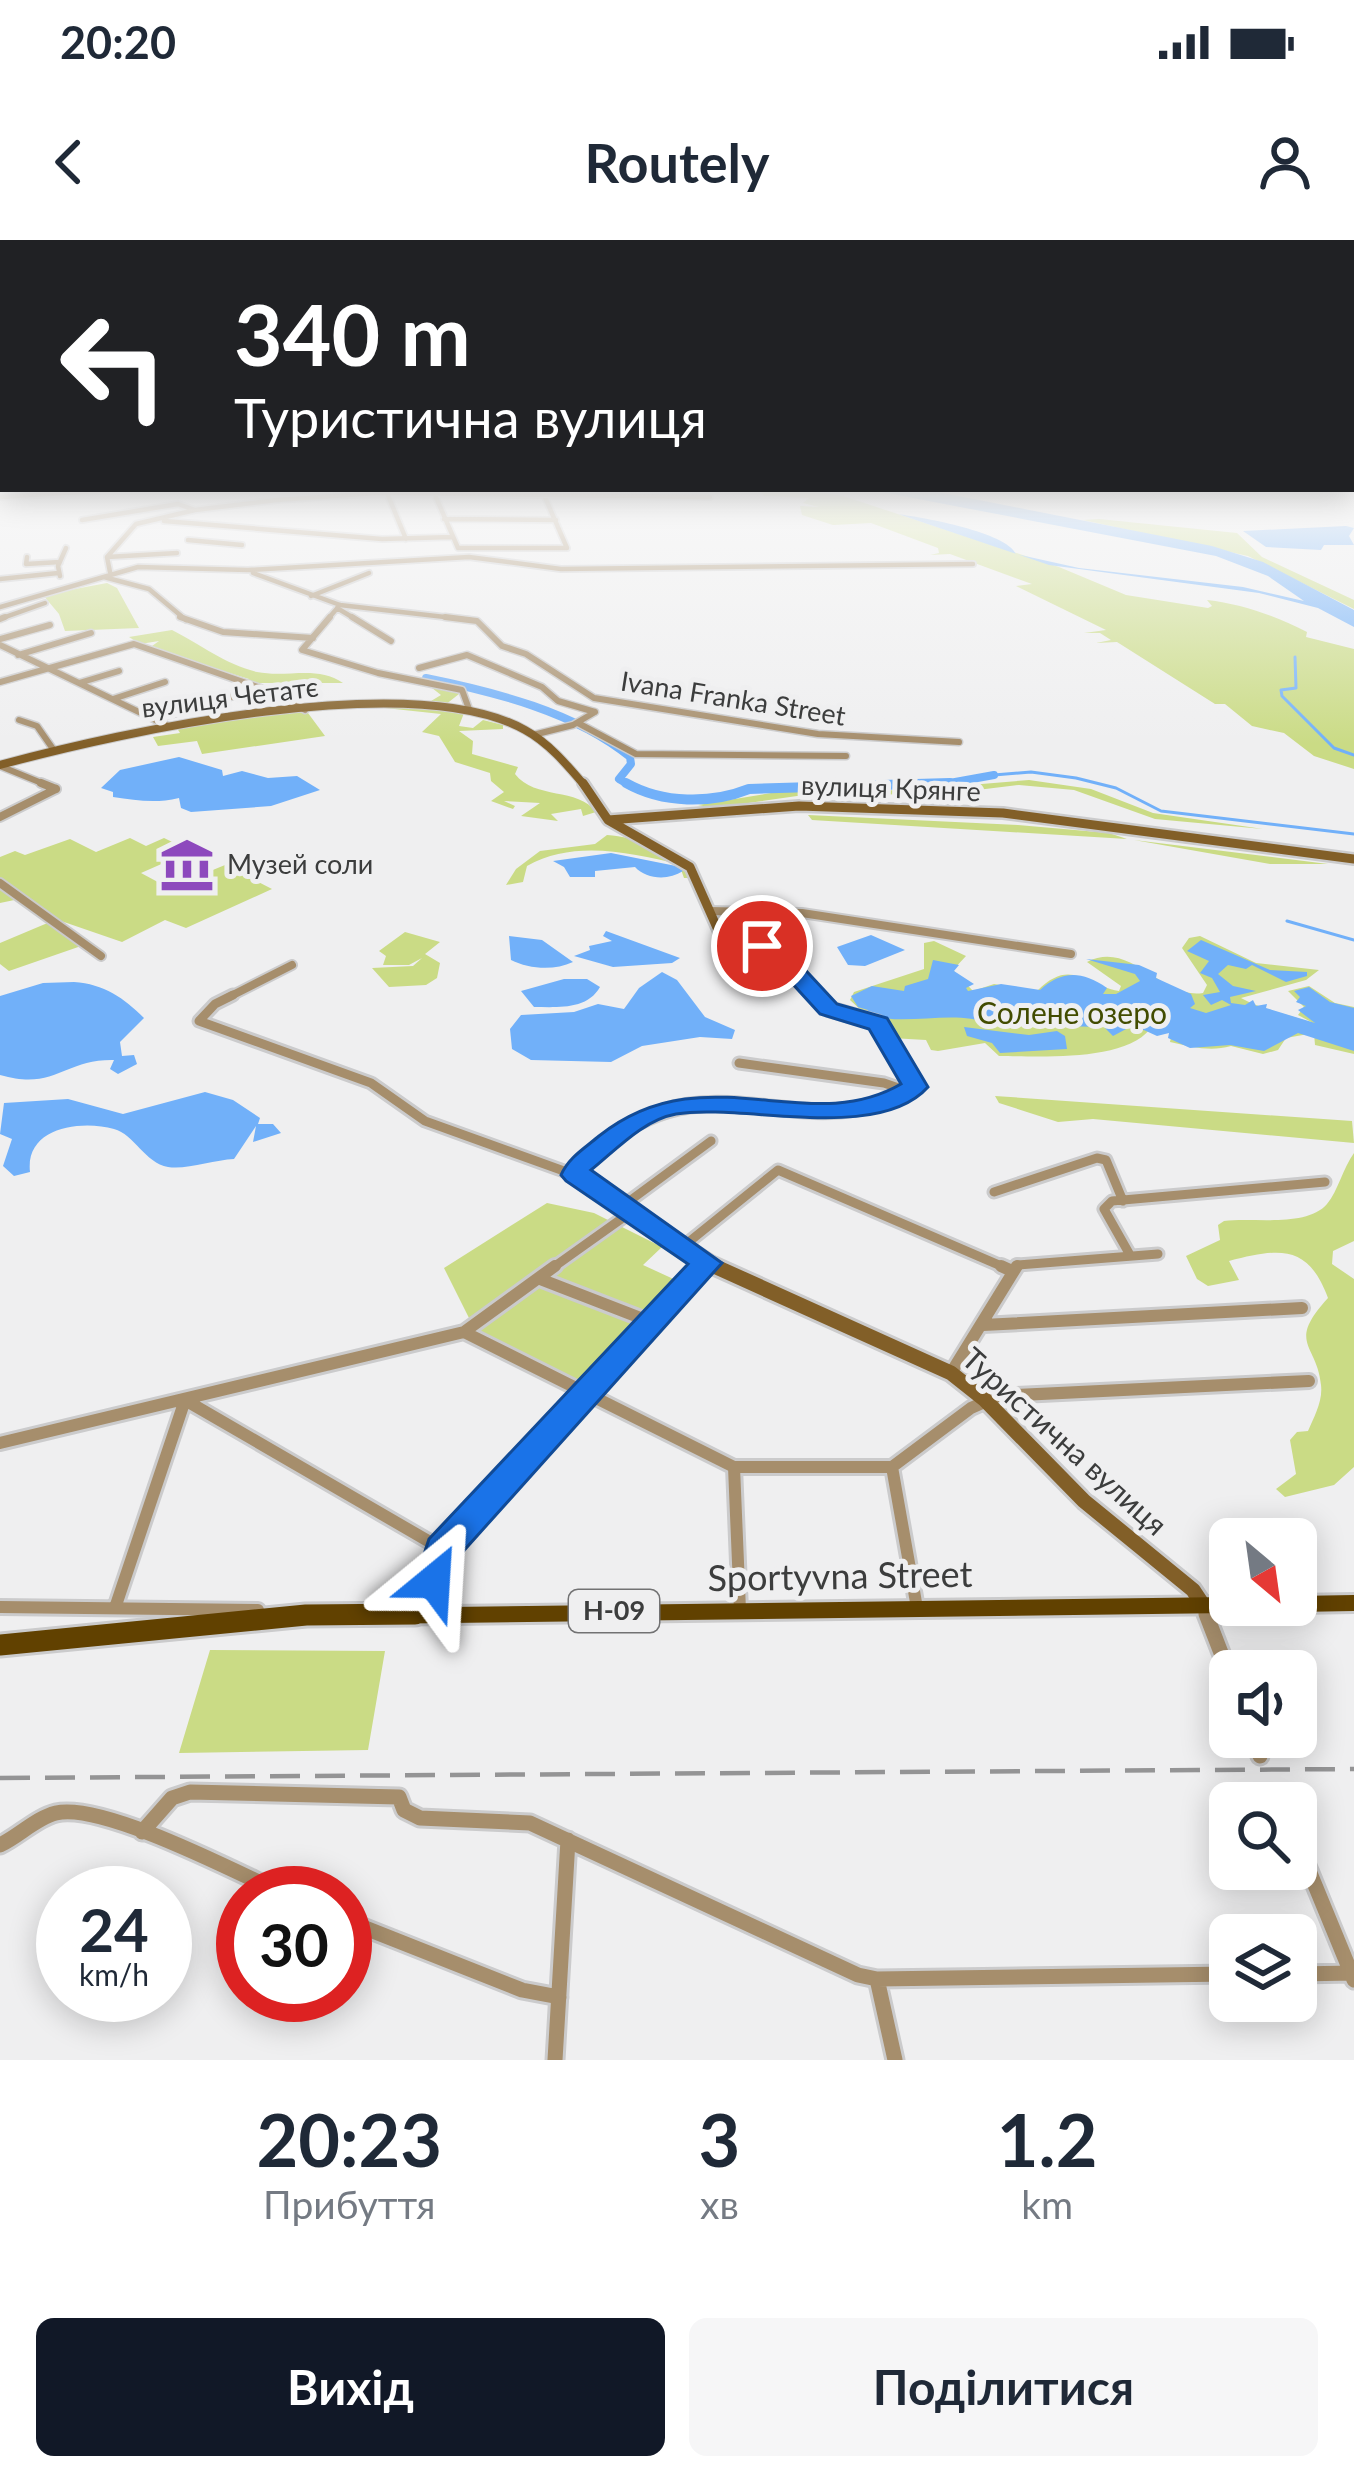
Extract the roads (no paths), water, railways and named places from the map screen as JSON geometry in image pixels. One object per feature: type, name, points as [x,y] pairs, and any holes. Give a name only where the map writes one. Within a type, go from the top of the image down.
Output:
[{"type":"main road","points":[[1317,1604],[1354,1603]]},
{"type":"main road","name":"Sportyvna Street","points":[[0,1645],[306,1615],[1209,1605]]},
{"type":"street","points":[[0,579],[49,574]]},
{"type":"street","points":[[59,574],[66,586]]},
{"type":"street","points":[[0,607],[105,574]]},
{"type":"street","name":"Ivana Franka Street","points":[[258,574],[338,606],[478,621],[502,646],[526,654],[582,694],[610,701],[818,734],[959,742]]},
{"type":"street","points":[[311,596],[367,574]]},
{"type":"street","points":[[99,576],[149,589],[160,606],[213,633],[313,638]]},
{"type":"street","points":[[0,620],[45,603]]},
{"type":"street","points":[[391,641],[338,606],[302,650],[378,673],[462,690],[469,709],[533,735],[588,790],[608,820],[690,867],[728,941],[770,948],[829,1009],[878,1024],[914,1080],[910,1092]]},
{"type":"street","points":[[0,642],[50,625]]},
{"type":"street","points":[[18,655],[91,634]]},
{"type":"street","points":[[0,642],[168,726]]},
{"type":"street","points":[[0,682],[134,644],[274,693],[305,710]]},
{"type":"street","points":[[419,668],[467,655],[542,687],[558,701],[595,712]]},
{"type":"street","points":[[79,683],[119,671]]},
{"type":"street","points":[[113,699],[165,682]]},
{"type":"street","points":[[156,719],[256,690]]},
{"type":"street","points":[[533,735],[578,723],[610,701]]},
{"type":"street","name":"вулиця Четатє","points":[[0,766],[53,749],[168,726],[370,704],[469,709]]},
{"type":"street","points":[[19,720],[37,726],[53,749]]},
{"type":"street","points":[[578,723],[636,754],[846,756]]},
{"type":"street","points":[[0,766],[56,789],[0,817]]},
{"type":"street","name":"вулиця Крянге","points":[[608,820],[800,806],[1004,813],[1354,859]]},
{"type":"street","points":[[0,883],[101,956]]},
{"type":"street","points":[[710,911],[838,914],[927,934],[1071,954]]},
{"type":"street","points":[[728,941],[724,944],[736,973]]},
{"type":"street","name":"Туристична вулиця","points":[[292,964],[215,1004],[199,1021],[371,1083],[425,1121],[575,1175],[706,1263],[950,1373],[985,1400],[1084,1501],[1193,1589],[1203,1605]]},
{"type":"street","points":[[740,1063],[884,1083],[910,1092]]},
{"type":"street","points":[[575,1175],[579,1166],[632,1124],[668,1107],[716,1103],[832,1112],[910,1092]]},
{"type":"street","points":[[0,1443],[464,1332],[540,1279],[711,1142]]},
{"type":"street","points":[[994,1192],[1096,1158],[1106,1160],[1123,1201]]},
{"type":"street","points":[[680,1249],[778,1170],[1012,1271]]},
{"type":"street","points":[[1130,1255],[1104,1208],[1112,1201],[1228,1194],[1325,1181]]},
{"type":"street","points":[[950,1373],[1012,1271],[1027,1262],[1158,1254]]},
{"type":"street","points":[[426,1612],[442,1550],[706,1263]]},
{"type":"street","points":[[540,1279],[572,1298],[604,1302],[651,1322]]},
{"type":"street","points":[[983,1325],[1302,1308]]},
{"type":"street","points":[[464,1332],[734,1467],[892,1467],[985,1400],[1309,1381]]},
{"type":"street","points":[[185,1400],[442,1550]]},
{"type":"street","points":[[116,1605],[185,1400]]},
{"type":"street","points":[[734,1467],[740,1610]]},
{"type":"street","points":[[892,1467],[917,1607]]},
{"type":"street","name":"Sportyvna Street","points":[[0,1607],[116,1605],[306,1615]]},
{"type":"street","points":[[1203,1605],[1220,1650]]},
{"type":"street","points":[[142,1832],[181,1794],[399,1797],[404,1810],[420,1818],[530,1823],[858,1976],[1209,1974]]},
{"type":"street","points":[[0,1845],[55,1814],[71,1811],[142,1832],[220,1866]]},
{"type":"street","points":[[555,2060],[568,1840]]},
{"type":"street","points":[[1317,1889],[1353,1975],[1317,1974]]},
{"type":"street","points":[[372,1931],[478,1974],[559,1997]]},
{"type":"street","points":[[878,1979],[895,2060]]},
{"type":"water","points":[[1116,574],[1243,587],[1304,601],[1263,574],[1286,574],[1354,610],[1354,627],[1318,608],[1259,593]]},
{"type":"water","points":[[179,757],[222,770],[223,776],[242,771],[268,778],[297,776],[320,790],[271,806],[191,812],[181,808],[179,798],[113,797],[113,792],[101,788],[120,770]]},
{"type":"water","points":[[611,853],[683,871],[658,877],[635,867],[595,871],[595,877],[570,877],[553,861]]},
{"type":"water","points":[[606,931],[680,958],[672,963],[613,967],[574,956],[590,950],[589,946],[612,941],[603,936]]},
{"type":"water","points":[[871,935],[905,950],[865,966],[848,965],[837,947]]},
{"type":"water","points":[[509,936],[542,940],[573,962],[550,968],[518,963],[511,960]]},
{"type":"water","name":"Солене озеро","points":[[1201,940],[1270,970],[1307,972],[1307,976],[1286,982],[1252,965],[1246,969],[1228,965],[1218,974],[1233,986],[1256,991],[1230,997],[1231,1003],[1245,1005],[1253,1000],[1256,1006],[1267,1004],[1266,1008],[1315,1023],[1298,1010],[1306,1006],[1296,1002],[1300,997],[1294,991],[1309,987],[1330,1002],[1354,1008],[1354,1051],[1298,1033],[1264,1051],[1230,1045],[1190,1048],[1168,1038],[1169,1033],[1157,1036],[1122,1020],[1120,1024],[1128,1028],[1113,1036],[1104,1027],[881,1018],[866,1014],[868,1010],[858,1007],[851,996],[872,986],[904,991],[905,986],[928,979],[933,960],[959,965],[954,971],[974,984],[968,991],[1001,984],[1040,990],[1071,975],[1097,982],[1107,988],[1103,994],[1116,994],[1140,981],[1135,974],[1086,959],[1139,965],[1157,973],[1156,978],[1191,994],[1195,1004],[1190,1008],[1206,1013],[1231,1005],[1222,1000],[1211,1005],[1203,995],[1220,992],[1212,978],[1200,973],[1209,961],[1187,951]]},
{"type":"water","points":[[662,972],[677,980],[705,1017],[735,1030],[732,1039],[700,1037],[642,1046],[611,1062],[531,1060],[512,1049],[510,1029],[521,1015],[574,1012],[598,1004],[624,1009],[639,988]]},
{"type":"water","points":[[564,979],[587,979],[600,987],[588,1000],[562,1007],[534,1007],[521,991]]},
{"type":"water","points":[[74,982],[113,993],[144,1018],[120,1042],[122,1056],[134,1055],[137,1064],[118,1074],[110,1069],[114,1060],[34,1079],[0,1075],[0,996],[43,983]]},
{"type":"water","points":[[964,1027],[1029,1035],[1057,1031],[1065,1036],[1067,1049],[1000,1053],[992,1043],[967,1036]]},
{"type":"water","points":[[205,1092],[233,1100],[260,1118],[258,1124],[273,1124],[281,1133],[253,1142],[256,1126],[234,1159],[175,1168],[153,1160],[114,1129],[72,1127],[36,1145],[30,1172],[14,1176],[3,1166],[12,1139],[0,1134],[4,1103],[68,1099],[123,1114]]},
{"type":"waterway","points":[[1295,657],[1296,688],[1281,690],[1282,696],[1334,748],[1354,755]]},
{"type":"waterway","points":[[426,678],[506,697],[585,728],[630,757],[631,764],[619,779],[631,786]]},
{"type":"waterway","points":[[994,775],[1031,772],[1076,778],[1116,788],[1161,811],[1354,834]]},
{"type":"waterway","points":[[950,783],[994,775]]},
{"type":"waterway","points":[[626,783],[655,795],[687,800],[749,789],[950,783]]},
{"type":"waterway","points":[[933,786],[950,783]]},
{"type":"waterway","points":[[1287,921],[1354,940]]},
{"type":"railway","points":[[0,1778],[1354,1769]]},
{"type":"place","name":"Музей соли","points":[[187,865]]}]
